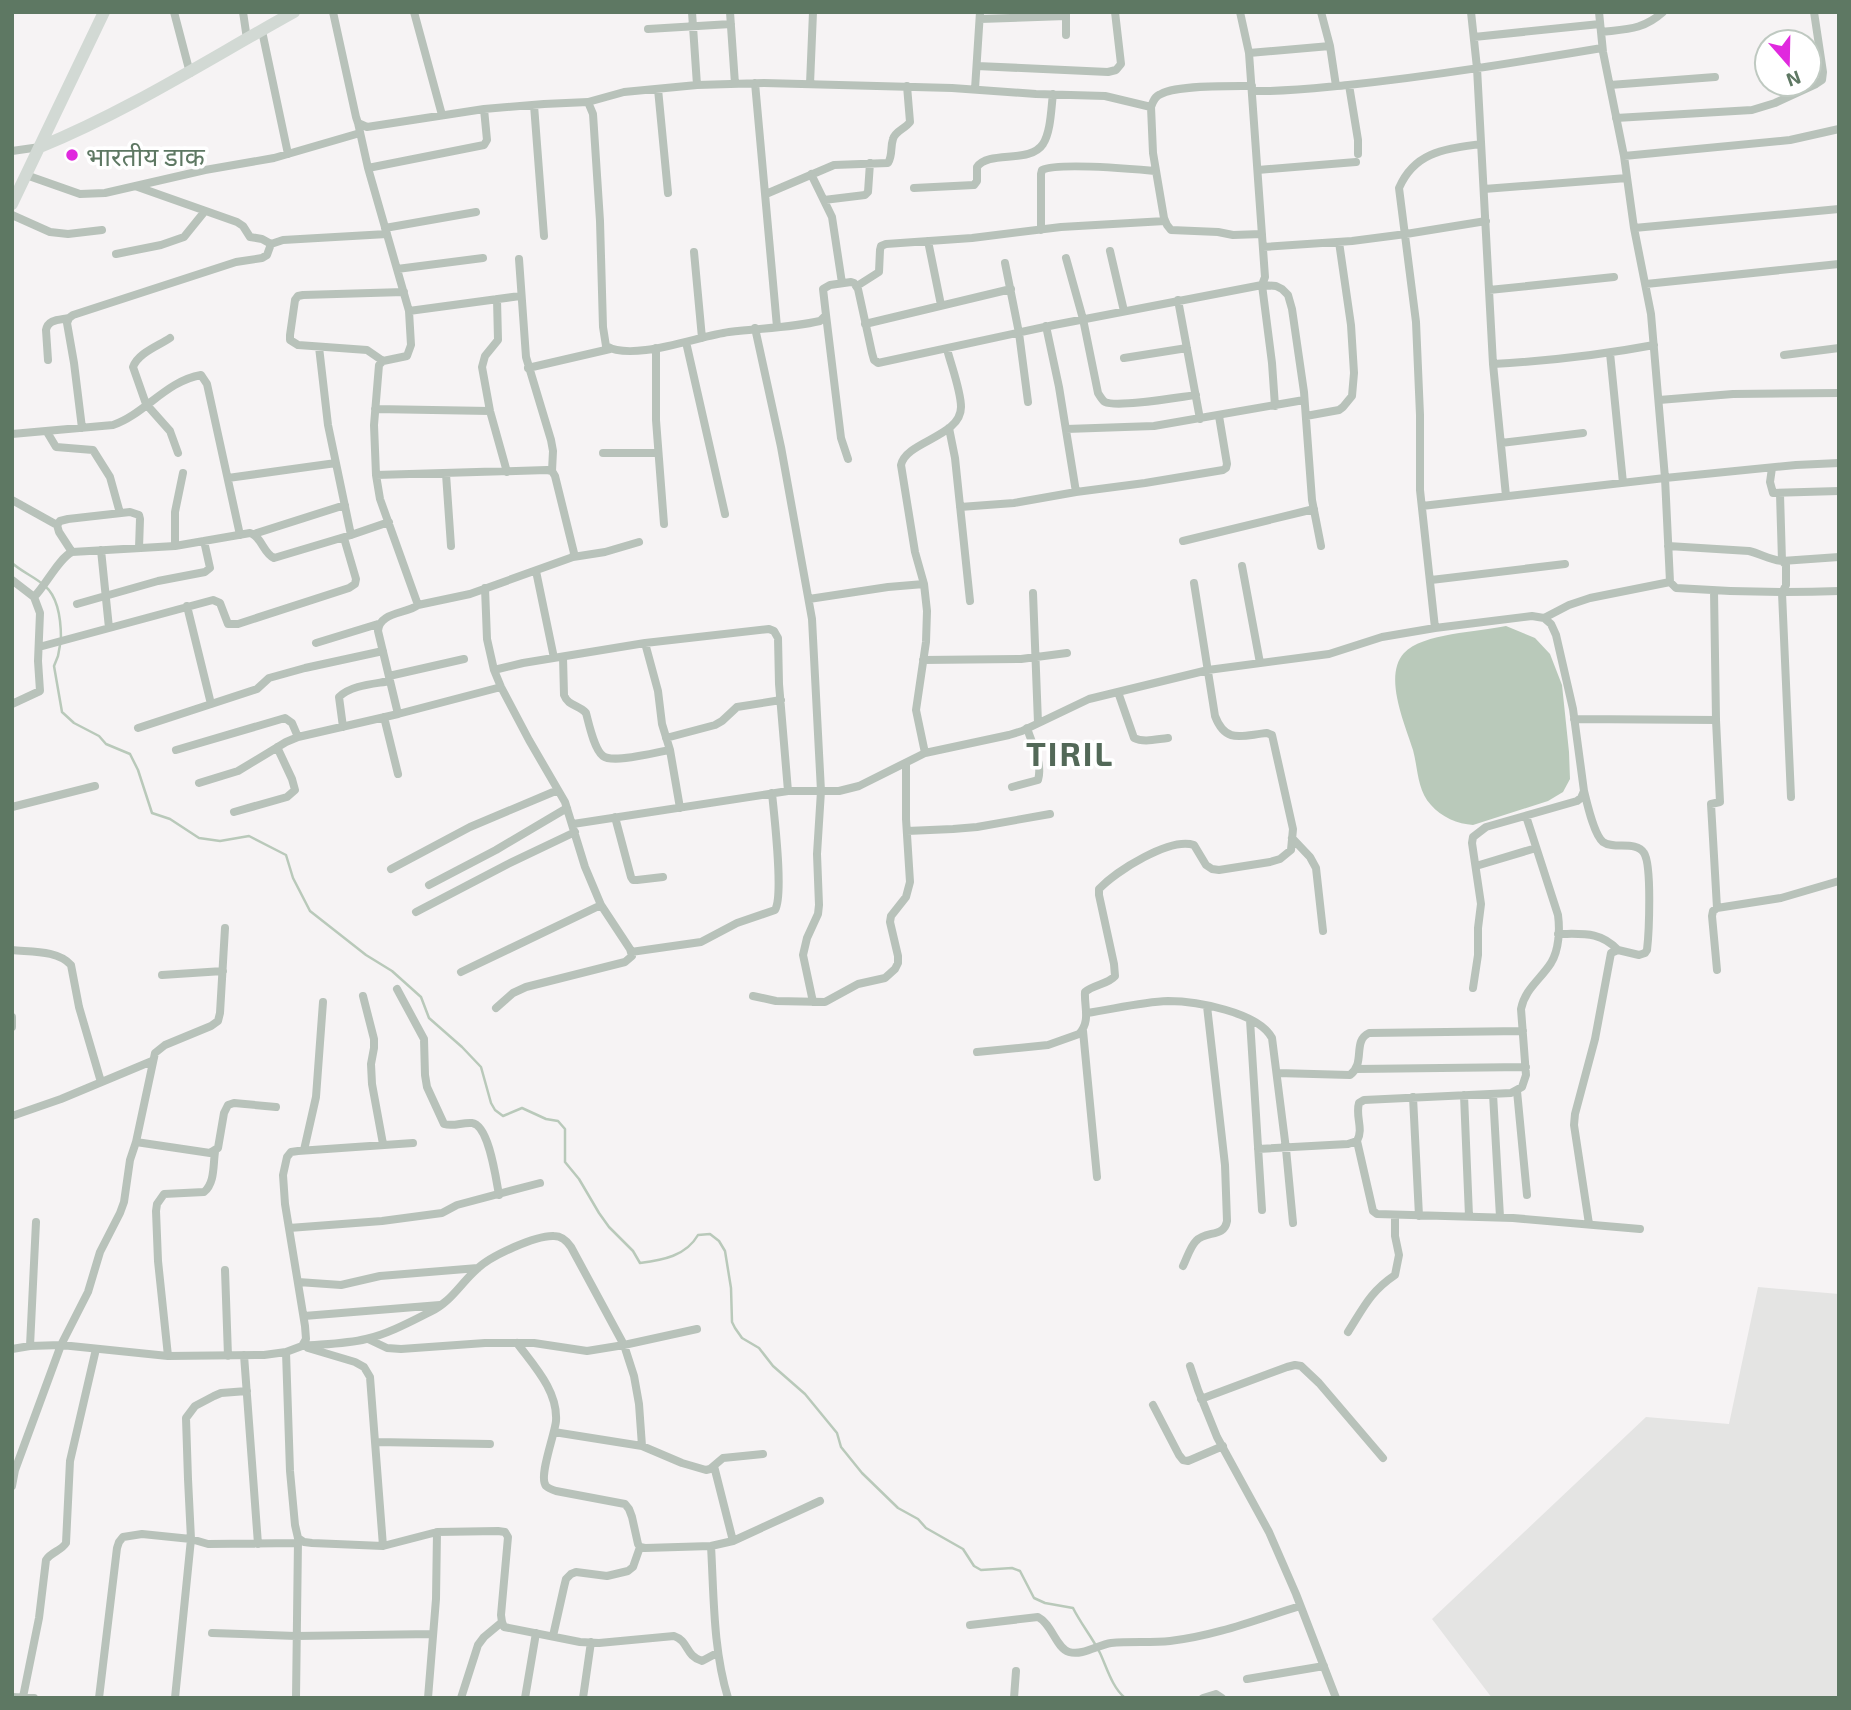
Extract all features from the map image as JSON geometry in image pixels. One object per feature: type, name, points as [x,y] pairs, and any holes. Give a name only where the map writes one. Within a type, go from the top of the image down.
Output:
[{"type":"main road","points":[[12,204],[104,12]]},
{"type":"main road","points":[[40,147],[84,129],[190,73],[294,12]]},
{"type":"street","points":[[174,12],[190,73]]},
{"type":"street","points":[[243,12],[247,40]]},
{"type":"street","points":[[333,12],[368,168],[409,311],[411,345],[407,356],[383,361],[377,374],[376,475],[380,499],[418,605]]},
{"type":"street","points":[[415,12],[442,115]]},
{"type":"street","points":[[692,12],[698,85]]},
{"type":"street","points":[[730,12],[735,84]]},
{"type":"street","points":[[810,84],[813,12]]},
{"type":"street","points":[[977,66],[1116,71],[1121,64],[1115,12]]},
{"type":"street","points":[[1240,12],[1249,53],[1265,278],[1262,285],[1275,406]]},
{"type":"street","points":[[1321,12],[1336,86]]},
{"type":"street","points":[[1471,12],[1477,68],[1493,365],[1506,496]]},
{"type":"street","points":[[1599,12],[1602,48],[1624,156],[1654,345],[1670,582],[1676,588],[1714,591],[1839,591]]},
{"type":"street","points":[[1474,37],[1637,28],[1646,25],[1663,12]]},
{"type":"street","points":[[1616,118],[1752,110],[1775,103],[1816,84],[1822,80],[1823,72],[1814,12]]},
{"type":"street","points":[[975,89],[980,15],[1066,14],[1066,35]]},
{"type":"street","points":[[648,29],[731,24]]},
{"type":"street","points":[[262,31],[288,154]]},
{"type":"street","points":[[1249,53],[1330,46]]},
{"type":"street","points":[[1262,234],[1233,235],[1171,230],[1165,221],[1156,170],[1151,107],[1153,100],[1160,94],[1200,87],[1276,92],[1349,85],[1602,48]]},
{"type":"street","points":[[1610,85],[1715,77]]},
{"type":"street","points":[[358,123],[362,126],[380,126],[484,110],[588,102],[624,92],[755,83],[907,86],[1105,96],[1151,107]]},
{"type":"street","points":[[755,83],[777,327]]},
{"type":"street","points":[[1258,170],[1357,158],[1358,140],[1349,85]]},
{"type":"street","points":[[766,194],[834,165],[883,164],[890,161],[893,138],[908,126],[910,118],[907,86]]},
{"type":"street","points":[[658,89],[668,193]]},
{"type":"street","points":[[914,188],[974,184],[977,167],[982,162],[1039,148],[1046,137],[1053,94]]},
{"type":"street","points":[[588,102],[593,114],[604,340],[610,349]]},
{"type":"street","points":[[534,105],[544,236]]},
{"type":"street","points":[[368,168],[484,145],[487,140],[484,110]]},
{"type":"street","points":[[1624,156],[1790,140],[1839,129]]},
{"type":"street","points":[[26,175],[80,194],[105,193],[288,154],[360,133]]},
{"type":"street","points":[[1435,628],[1420,489],[1416,322],[1399,188],[1403,178],[1430,154],[1481,144]]},
{"type":"street","points":[[12,151],[40,147]]},
{"type":"street","points":[[824,200],[865,195],[868,192],[870,163]]},
{"type":"street","points":[[1041,230],[1041,174],[1046,167],[1156,170]]},
{"type":"street","points":[[811,174],[832,217],[842,283]]},
{"type":"street","points":[[1484,189],[1627,178]]},
{"type":"street","points":[[135,186],[236,222],[243,226],[250,237],[271,244],[283,240],[386,231],[476,212]]},
{"type":"street","points":[[1634,228],[1839,209]]},
{"type":"street","points":[[116,254],[161,245],[184,237],[205,211]]},
{"type":"street","points":[[12,215],[50,232],[68,234],[102,230]]},
{"type":"street","points":[[1263,247],[1406,234],[1486,220]]},
{"type":"street","points":[[857,286],[879,272],[881,246],[886,244],[1165,221]]},
{"type":"street","points":[[928,241],[941,306]]},
{"type":"street","points":[[1306,416],[1339,410],[1352,396],[1354,373],[1351,325],[1339,242]]},
{"type":"street","points":[[48,360],[46,330],[50,322],[236,262],[262,258],[267,255],[271,244]]},
{"type":"street","points":[[1110,251],[1124,311]]},
{"type":"street","points":[[694,252],[702,338]]},
{"type":"street","points":[[397,269],[483,258]]},
{"type":"street","points":[[1066,258],[1083,319],[1098,394],[1105,402],[1129,403],[1196,395]]},
{"type":"street","points":[[519,260],[526,357],[551,440],[552,471],[573,557]]},
{"type":"street","points":[[1004,262],[1019,333],[1028,402]]},
{"type":"street","points":[[1646,284],[1839,264]]},
{"type":"street","points":[[1489,290],[1614,277]]},
{"type":"street","points":[[848,459],[841,438],[823,289],[830,285],[851,282],[857,286],[874,360],[878,363],[1178,300],[1262,285],[1276,286],[1288,295],[1292,309],[1306,416],[1314,509],[1321,546]]},
{"type":"street","points":[[865,324],[1011,289]]},
{"type":"street","points":[[383,361],[367,351],[298,345],[290,340],[293,306],[298,296],[404,292]]},
{"type":"street","points":[[409,311],[520,296]]},
{"type":"street","points":[[497,299],[498,340],[485,356],[482,367],[490,411],[507,472]]},
{"type":"street","points":[[1178,300],[1200,419]]},
{"type":"street","points":[[528,368],[610,349],[633,351],[656,348],[755,328],[816,322],[826,315]]},
{"type":"street","points":[[69,318],[67,323],[82,428]]},
{"type":"street","points":[[1046,326],[1076,492]]},
{"type":"street","points":[[755,328],[781,447],[812,619],[821,791],[817,854],[819,905],[803,955],[813,1002]]},
{"type":"street","points":[[170,338],[135,362],[133,371],[146,404],[170,431],[178,453]]},
{"type":"street","points":[[686,342],[725,514]]},
{"type":"street","points":[[1493,365],[1610,353],[1654,345]]},
{"type":"street","points":[[39,647],[187,606],[218,601],[226,621],[234,624],[353,587],[355,574],[347,537],[345,505],[328,425],[319,347]]},
{"type":"street","points":[[656,348],[656,420],[664,524]]},
{"type":"street","points":[[1124,358],[1187,348]]},
{"type":"street","points":[[1784,355],[1839,348]]},
{"type":"street","points":[[925,753],[916,710],[926,642],[927,611],[901,465],[902,459],[908,453],[949,428],[959,416],[961,409],[947,349]]},
{"type":"street","points":[[1610,353],[1623,483]]},
{"type":"street","points":[[12,434],[113,425],[125,421],[167,390],[201,375],[210,396],[240,535]]},
{"type":"street","points":[[1659,400],[1733,394],[1839,393]]},
{"type":"street","points":[[1066,429],[1154,426],[1304,400]]},
{"type":"street","points":[[375,409],[490,411]]},
{"type":"street","points":[[960,507],[1014,503],[1223,470],[1227,464],[1219,416]]},
{"type":"street","points":[[949,428],[955,458],[971,601]]},
{"type":"street","points":[[47,432],[56,447],[93,450],[110,477],[120,513]]},
{"type":"street","points":[[1501,443],[1583,433]]},
{"type":"street","points":[[603,453],[658,453]]},
{"type":"street","points":[[228,478],[336,463]]},
{"type":"street","points":[[1422,506],[1665,478],[1839,463]]},
{"type":"street","points":[[1772,468],[1770,488],[1773,493],[1839,491]]},
{"type":"street","points":[[376,475],[552,471]]},
{"type":"street","points":[[175,546],[175,512],[183,473]]},
{"type":"street","points":[[446,474],[451,546]]},
{"type":"street","points":[[1780,494],[1782,561],[1786,565],[1786,585],[1782,593],[1791,797]]},
{"type":"street","points":[[12,500],[57,526],[72,552]]},
{"type":"street","points":[[37,594],[65,555],[72,552],[175,546],[254,534],[345,505]]},
{"type":"street","points":[[1183,541],[1314,509]]},
{"type":"street","points":[[57,526],[60,521],[68,519],[130,512],[139,515],[139,548]]},
{"type":"street","points":[[254,534],[268,555],[274,558],[389,522]]},
{"type":"street","points":[[77,604],[158,581],[205,572],[210,568],[204,541]]},
{"type":"street","points":[[316,643],[378,624],[382,619],[418,605],[470,594],[573,557],[605,552],[639,542]]},
{"type":"street","points":[[1668,546],[1749,551],[1774,561],[1839,557]]},
{"type":"street","points":[[101,550],[109,628]]},
{"type":"street","points":[[1431,579],[1565,564]]},
{"type":"street","points":[[1242,566],[1261,663]]},
{"type":"street","points":[[536,571],[558,658],[564,695],[569,704],[586,713],[597,748],[605,758],[617,759],[670,750]]},
{"type":"street","points":[[12,580],[37,594]]},
{"type":"street","points":[[1544,618],[1590,598],[1670,582]]},
{"type":"street","points":[[1097,1177],[1083,1031],[1086,992],[1115,976],[1099,889],[1143,858],[1174,845],[1188,842],[1195,845],[1206,865],[1212,869],[1226,870],[1280,859],[1291,850],[1293,838],[1272,735],[1267,733],[1230,736],[1223,732],[1215,716],[1194,583]]},
{"type":"street","points":[[809,599],[924,584]]},
{"type":"street","points":[[485,588],[487,639],[494,670],[567,808],[585,867],[601,905],[632,956],[625,962],[518,990],[496,1008]]},
{"type":"street","points":[[1714,591],[1720,802],[1711,804],[1717,908]]},
{"type":"street","points":[[1033,593],[1038,723]]},
{"type":"street","points":[[12,704],[40,691],[40,613],[37,594]]},
{"type":"street","points":[[187,606],[211,704]]},
{"type":"street","points":[[416,912],[574,828],[615,817],[788,791],[839,791],[859,786],[925,753],[1027,729],[1088,699],[1208,670],[1329,654],[1382,637],[1532,616],[1544,618],[1551,624],[1556,635],[1574,719],[1584,792],[1597,835],[1607,844],[1640,849],[1647,863],[1649,917],[1647,950],[1644,953],[1639,955],[1618,950],[1609,940],[1595,935],[1558,934]]},
{"type":"street","points":[[378,624],[398,714]]},
{"type":"street","points":[[494,670],[645,643],[769,629],[774,631],[778,638],[788,791]]},
{"type":"street","points":[[645,643],[670,750],[680,808]]},
{"type":"street","points":[[138,727],[257,689],[269,678],[383,651]]},
{"type":"street","points":[[923,660],[1021,659],[1067,653]]},
{"type":"street","points":[[342,727],[341,694],[389,678],[464,659]]},
{"type":"street","points":[[199,783],[239,771],[298,737],[501,687]]},
{"type":"street","points":[[1118,692],[1134,738],[1146,741],[1168,738]]},
{"type":"street","points":[[666,738],[715,725],[737,707],[781,700]]},
{"type":"street","points":[[384,717],[398,774]]},
{"type":"street","points":[[176,750],[285,718],[292,723],[298,737]]},
{"type":"street","points":[[1574,719],[1716,720]]},
{"type":"street","points":[[1012,787],[1038,780],[1040,776],[1027,729]]},
{"type":"street","points":[[234,812],[287,797],[295,790],[277,747]]},
{"type":"street","points":[[753,996],[776,1001],[825,1002],[858,984],[880,981],[895,968],[898,956],[891,916],[906,897],[910,882],[906,763]]},
{"type":"street","points":[[12,807],[96,786]]},
{"type":"street","points":[[391,869],[470,827],[558,790]]},
{"type":"street","points":[[1472,988],[1478,954],[1481,904],[1473,837],[1486,827],[1577,801],[1584,792]]},
{"type":"street","points":[[631,952],[701,942],[737,923],[775,910],[779,900],[778,856],[772,793]]},
{"type":"street","points":[[429,885],[567,808]]},
{"type":"street","points":[[907,831],[978,827],[1050,814]]},
{"type":"street","points":[[1525,816],[1558,915],[1555,956],[1531,986],[1521,1009],[1525,1082],[1517,1091],[1511,1093],[1372,1098],[1359,1103],[1357,1108],[1360,1132],[1357,1141],[1373,1211],[1377,1214],[1500,1217],[1640,1228]]},
{"type":"street","points":[[615,817],[633,880],[663,877]]},
{"type":"street","points":[[1293,838],[1310,857],[1316,869],[1323,931]]},
{"type":"street","points":[[1476,866],[1536,848]]},
{"type":"street","points":[[1717,970],[1712,916],[1717,908],[1781,898],[1839,881]]},
{"type":"street","points":[[461,972],[601,905]]},
{"type":"street","points":[[12,1486],[15,1470],[61,1345],[88,1292],[100,1252],[124,1202],[152,1061],[158,1049],[164,1045],[218,1021],[225,928]]},
{"type":"street","points":[[12,950],[53,954],[71,964],[79,1007],[101,1082]]},
{"type":"street","points":[[1590,1224],[1574,1125],[1575,1114],[1595,1039],[1609,960],[1611,953],[1618,950]]},
{"type":"street","points":[[162,975],[223,971]]},
{"type":"street","points":[[397,989],[424,1039],[427,1087],[440,1117],[444,1124],[451,1126],[473,1123],[481,1127],[486,1137],[499,1195]]},
{"type":"street","points":[[363,996],[374,1039],[372,1084],[383,1144]]},
{"type":"street","points":[[1086,1007],[1168,1001],[1207,1006],[1250,1020],[1270,1034],[1277,1073],[1293,1223]]},
{"type":"street","points":[[304,1150],[317,1097],[323,1002]]},
{"type":"street","points":[[1183,1266],[1194,1243],[1200,1238],[1222,1231],[1227,1221],[1225,1165],[1207,1006]]},
{"type":"street","points":[[12,1017],[12,1027]]},
{"type":"street","points":[[1250,1020],[1262,1210]]},
{"type":"street","points":[[977,1052],[1048,1045],[1083,1031]]},
{"type":"street","points":[[1277,1073],[1350,1075],[1356,1069],[1361,1040],[1369,1033],[1523,1031]]},
{"type":"street","points":[[12,1116],[152,1061]]},
{"type":"street","points":[[1356,1069],[1526,1067]]},
{"type":"street","points":[[1517,1091],[1527,1195]]},
{"type":"street","points":[[1493,1094],[1500,1217]]},
{"type":"street","points":[[1464,1095],[1469,1216]]},
{"type":"street","points":[[1413,1097],[1419,1216]]},
{"type":"street","points":[[168,1356],[158,1261],[157,1204],[164,1194],[208,1190],[215,1152],[220,1143],[223,1113],[228,1105],[234,1103],[276,1107]]},
{"type":"street","points":[[1258,1149],[1348,1144],[1357,1141]]},
{"type":"street","points":[[136,1142],[204,1153],[215,1152]]},
{"type":"street","points":[[302,1346],[306,1339],[304,1316],[283,1175],[291,1152],[413,1143]]},
{"type":"street","points":[[289,1228],[427,1216],[442,1213],[457,1205],[540,1183]]},
{"type":"street","points":[[1348,1332],[1370,1296],[1395,1275],[1399,1255],[1395,1215]]},
{"type":"street","points":[[30,1346],[36,1222]]},
{"type":"street","points":[[12,1349],[61,1345],[168,1356],[228,1356],[286,1352],[302,1346],[368,1339],[443,1305],[478,1268],[502,1253],[527,1242],[556,1236],[572,1247],[624,1345],[639,1404],[642,1446]]},
{"type":"street","points":[[298,1282],[341,1285],[380,1276],[478,1268]]},
{"type":"street","points":[[225,1270],[228,1356]]},
{"type":"street","points":[[304,1316],[443,1305]]},
{"type":"street","points":[[368,1339],[387,1348],[401,1349],[485,1343],[534,1343],[587,1351],[697,1329]]},
{"type":"street","points":[[517,1343],[547,1385],[556,1409],[556,1423],[545,1470],[547,1488],[625,1504],[632,1517],[640,1547],[634,1567],[622,1574],[607,1576],[576,1572],[566,1579],[553,1636]]},
{"type":"street","points":[[302,1346],[355,1362],[364,1367],[370,1377],[383,1546]]},
{"type":"street","points":[[23,1697],[39,1618],[46,1560],[66,1543],[70,1461],[96,1349]]},
{"type":"street","points":[[286,1352],[290,1471],[298,1540],[296,1698]]},
{"type":"street","points":[[244,1355],[258,1544]]},
{"type":"street","points":[[1190,1366],[1201,1399],[1223,1446],[1269,1532],[1336,1698]]},
{"type":"street","points":[[1201,1399],[1287,1367],[1301,1366],[1319,1383],[1383,1458]]},
{"type":"street","points":[[175,1698],[191,1539],[186,1418],[195,1406],[214,1396],[247,1391]]},
{"type":"street","points":[[1153,1405],[1182,1460],[1188,1461],[1223,1446]]},
{"type":"street","points":[[554,1432],[642,1446],[706,1470],[723,1458],[763,1454]]},
{"type":"street","points":[[376,1442],[490,1444]]},
{"type":"street","points":[[714,1466],[733,1541]]},
{"type":"street","points":[[640,1547],[711,1546],[733,1541],[820,1501]]},
{"type":"street","points":[[99,1698],[117,1548],[123,1537],[142,1534],[191,1539],[208,1544],[258,1544],[298,1540],[383,1546],[437,1532],[505,1532],[508,1537],[502,1622],[504,1627],[591,1642],[674,1636],[682,1640],[692,1657],[697,1660],[702,1661],[717,1653]]},
{"type":"street","points":[[428,1698],[436,1600],[437,1532]]},
{"type":"street","points":[[711,1546],[717,1653],[728,1698]]},
{"type":"street","points":[[970,1625],[1038,1617],[1067,1652],[1075,1653],[1112,1643],[1191,1638],[1300,1606]]},
{"type":"street","points":[[461,1698],[478,1645],[502,1622]]},
{"type":"street","points":[[212,1633],[296,1636],[433,1634]]},
{"type":"street","points":[[525,1698],[536,1633]]},
{"type":"street","points":[[583,1698],[591,1642]]},
{"type":"street","points":[[1247,1679],[1324,1666]]},
{"type":"street","points":[[1014,1698],[1016,1671]]},
{"type":"street","points":[[1203,1698],[1216,1694],[1222,1698]]},
{"type":"street","points":[[12,1697],[34,1698]]},
{"type":"shaded area","points":[[1506,626],[1535,638],[1550,654],[1562,685],[1570,779],[1563,792],[1548,801],[1473,825],[1462,823],[1440,813],[1423,793],[1401,714],[1395,674],[1404,653],[1424,641]]},
{"type":"shaded area","points":[[1758,1287],[1839,1294],[1839,1698],[1492,1698],[1432,1619],[1646,1417],[1729,1424]]},
{"type":"waterway","points":[[12,563],[50,591],[58,610],[61,639]]},
{"type":"waterway","points":[[60,645],[54,666],[62,712],[74,723],[99,736],[106,744],[130,754],[152,813],[170,819],[199,838],[220,841],[249,836],[286,855],[293,878],[310,911],[366,955],[392,971],[421,997],[429,1018],[481,1067],[495,1110],[503,1116],[522,1108],[546,1119],[558,1121],[565,1129],[565,1162],[609,1227],[633,1251],[640,1263],[680,1252],[698,1235],[710,1234],[719,1241],[725,1251],[731,1288],[732,1322],[742,1338],[759,1348],[773,1366],[805,1394],[837,1433],[841,1447],[862,1473],[898,1508],[963,1549],[974,1566],[981,1570],[1012,1568],[1020,1571],[1034,1598],[1045,1603],[1073,1608],[1097,1647],[1113,1683],[1125,1698]]},
{"type":"place","name":"भारतीय डाक","points":[[72,155]]},
{"type":"district","name":"TIRIL","points":[[1070,753]]}]
